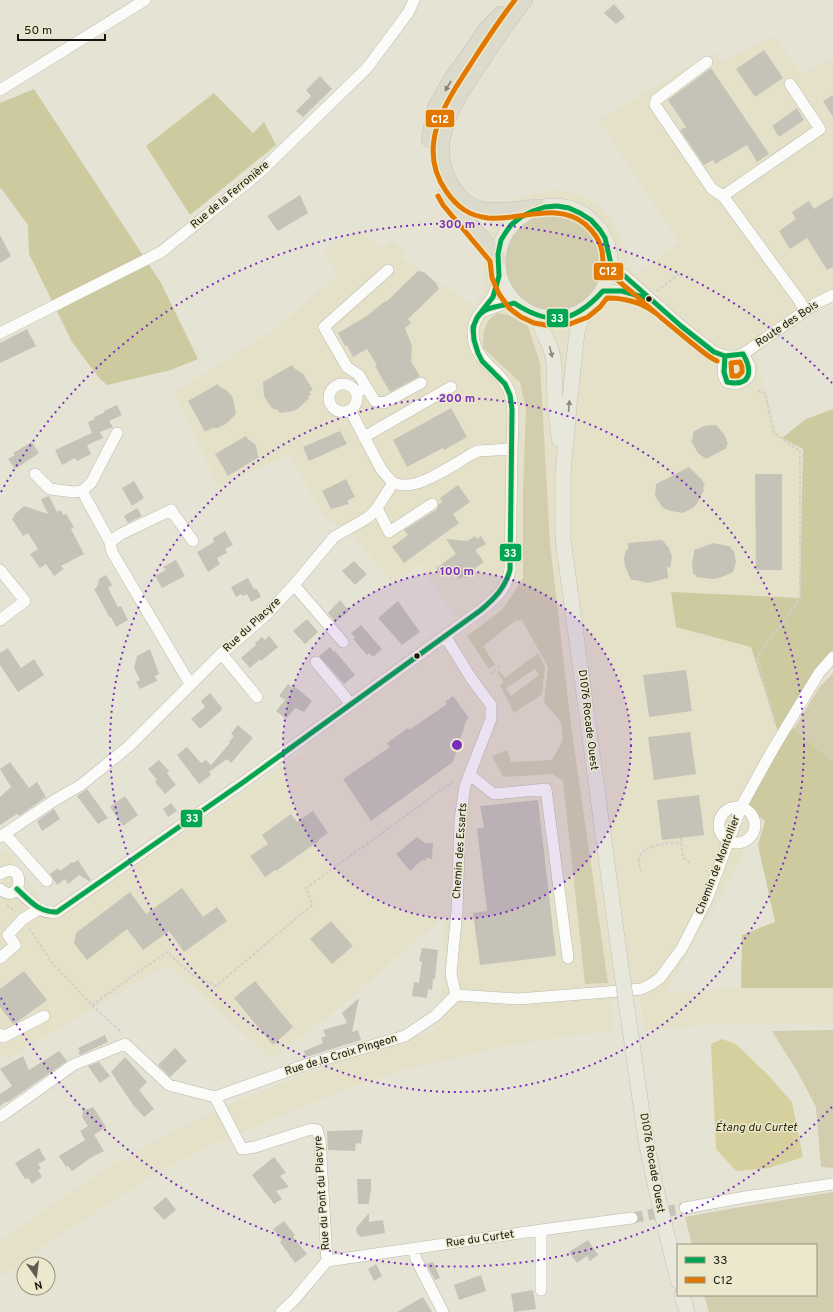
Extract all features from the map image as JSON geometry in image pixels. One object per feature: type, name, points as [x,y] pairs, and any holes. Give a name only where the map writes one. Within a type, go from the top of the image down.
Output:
[{"type":"highway","points":[[497,258],[448,200],[436,178],[430,152],[430,137],[436,108],[450,82],[487,30],[514,0]]},
{"type":"highway","points":[[524,0],[499,34],[448,114],[443,129],[441,155],[443,169],[448,182],[456,194],[467,204],[477,209],[487,211],[539,208]]},
{"type":"main road","points":[[556,206],[574,209],[589,218],[601,230],[609,246],[611,264],[609,278],[603,291],[594,302],[584,310],[569,317],[552,319],[536,316],[524,311],[514,303],[505,291],[499,276],[497,258],[501,241],[510,226],[523,215],[539,208],[556,206]]},
{"type":"main road","points":[[563,472],[577,332],[584,310]]},
{"type":"main road","points":[[536,316],[552,349],[554,363],[555,405],[563,472]]},
{"type":"main road","name":"D1076 Rocade Ouest","points":[[563,472],[563,540],[632,1043],[646,1141],[654,1184],[677,1277]]},
{"type":"main road","points":[[682,1296],[687,1312]]},
{"type":"street","points":[[0,90],[145,0]]},
{"type":"street","name":"Rue de la Ferronière","points":[[0,333],[161,252],[258,174],[367,68],[408,12],[414,0]]},
{"type":"street","points":[[707,62],[656,100],[655,105],[712,189],[723,196],[805,311]]},
{"type":"street","points":[[723,196],[820,129],[790,84]]},
{"type":"street","points":[[611,264],[653,295],[695,339],[714,352],[724,356],[743,354],[749,366],[750,373],[747,379],[738,384],[727,382],[724,377],[724,356]]},
{"type":"street","points":[[388,270],[324,327],[347,367],[359,376],[375,401],[384,404],[421,383]]},
{"type":"street","points":[[17,889],[39,909],[49,914],[57,912],[245,781],[445,636],[495,598],[503,590],[510,570],[512,524],[513,417],[511,396],[506,384],[496,372],[482,361],[474,342],[474,324],[480,312],[492,298],[499,276]]},
{"type":"street","points":[[603,291],[622,291],[653,295]]},
{"type":"street","name":"Route des Bois","points":[[743,354],[815,304],[833,295]]},
{"type":"street","points":[[480,312],[503,304],[514,303]]},
{"type":"street","points":[[336,386],[350,386],[356,393],[356,405],[350,410],[341,412],[336,410],[330,403],[330,394],[336,386]]},
{"type":"street","points":[[356,393],[366,387]]},
{"type":"street","points":[[364,438],[451,387]]},
{"type":"street","points":[[350,410],[381,469],[393,483],[406,486],[416,483],[429,478],[478,451],[512,449]]},
{"type":"street","points":[[35,474],[50,489],[74,492],[82,491],[91,483],[117,434]]},
{"type":"street","name":"Rue du Placyre","points":[[3,835],[55,800],[82,785],[128,747],[220,655],[267,614],[294,585],[334,537],[367,518],[377,508],[393,483]]},
{"type":"street","points":[[82,491],[110,542],[112,552],[190,684]]},
{"type":"street","points":[[377,508],[389,532],[432,504]]},
{"type":"street","points":[[110,542],[121,534],[171,510],[193,541]]},
{"type":"street","points":[[0,570],[25,601],[0,620]]},
{"type":"street","points":[[294,585],[344,642]]},
{"type":"street","name":"Chemin des Essarts","points":[[445,636],[471,678],[491,705],[491,719],[465,786],[460,820],[457,910],[451,974],[456,995]]},
{"type":"street","points":[[220,655],[226,659],[257,697]]},
{"type":"street","name":"Chemin de Montollier","points":[[456,995],[518,998],[607,992],[641,989],[660,978],[682,948],[707,899],[740,808],[819,673],[833,657]]},
{"type":"street","points":[[316,662],[351,704]]},
{"type":"street","points":[[472,771],[494,794],[546,789],[568,958]]},
{"type":"street","points":[[728,841],[734,843],[746,841],[754,832],[754,819],[746,810],[740,808]]},
{"type":"street","points":[[3,835],[47,881]]},
{"type":"street","points":[[0,874],[5,871],[12,871],[18,876],[20,883],[17,889],[12,892],[6,893],[0,889]]},
{"type":"street","points":[[0,958],[15,945],[8,935],[23,919],[39,909]]},
{"type":"street","name":"Rue de la Croix Pingeon","points":[[217,1100],[305,1065],[405,1036],[435,1016],[456,995]]},
{"type":"street","points":[[0,1034],[3,1038],[44,1016]]},
{"type":"street","points":[[0,1117],[73,1065],[125,1044],[169,1085],[217,1100]]},
{"type":"street","name":"Rue du Pont du Placyre","points":[[217,1100],[242,1148],[255,1147],[310,1129],[317,1130],[320,1140],[327,1261]]},
{"type":"street","points":[[685,1208],[745,1197],[833,1184]]},
{"type":"street","name":"Rue du Curtet","points":[[327,1261],[632,1218]]},
{"type":"street","points":[[541,1230],[541,1290]]},
{"type":"street","points":[[414,1248],[416,1259],[443,1312]]},
{"type":"street","points":[[281,1312],[294,1300],[327,1261]]},
{"type":"path","points":[[653,295],[680,273]]},
{"type":"path","points":[[758,391],[765,393],[774,433],[800,451],[800,599],[757,657],[780,738]]},
{"type":"path","points":[[490,674],[500,666]]},
{"type":"path","points":[[92,1005],[167,952],[191,974],[216,986],[312,905],[306,888],[472,771]]},
{"type":"path","points":[[681,838],[683,857],[690,864]]},
{"type":"path","points":[[641,871],[639,860],[640,854],[644,850],[656,845],[681,842]]},
{"type":"path","points":[[7,904],[23,919],[53,964],[92,1005],[126,1036],[127,1040],[125,1044]]},
{"type":"shaded area","points":[[774,36],[802,74],[833,58],[833,297],[755,354],[777,430],[803,449],[804,602],[783,740],[753,807],[761,824],[665,994],[741,988],[833,988],[833,1023],[711,1024],[644,1031],[640,997],[610,1000],[613,1031],[568,1036],[505,1046],[400,1071],[339,1092],[208,1146],[155,1174],[30,1256],[16,1256],[16,1266],[0,1277],[0,1241],[111,1166],[172,1132],[236,1102],[310,1072],[434,1031],[445,973],[444,917],[331,1014],[271,1059],[168,964],[6,1060],[0,1052],[0,855],[6,849],[54,920],[308,749],[300,733],[455,618],[420,564],[393,583],[353,536],[323,516],[290,454],[218,487],[175,392],[278,327],[337,275],[324,250],[357,230],[384,248],[392,239],[406,252],[401,258],[474,306],[485,288],[484,263],[487,234],[518,198],[554,189],[581,195],[604,210],[617,229],[636,274],[679,242],[599,120],[715,51],[721,62]]},
{"type":"shaded area","points":[[34,89],[161,283],[198,359],[171,370],[107,385],[99,378],[72,342],[29,254],[28,225],[0,187],[0,103]]},
{"type":"shaded area","points":[[214,93],[253,133],[264,122],[276,145],[190,215],[146,146]]},
{"type":"shaded area","points":[[554,211],[573,215],[589,226],[600,242],[604,261],[600,280],[589,296],[573,307],[554,311],[535,307],[519,296],[508,280],[504,261],[508,242],[519,226],[535,215]]},
{"type":"shaded area","points":[[497,313],[508,315],[528,326],[540,363],[550,544],[571,725],[608,983],[585,984],[563,781],[552,774],[503,777],[492,756],[507,750],[511,762],[552,760],[563,740],[561,722],[544,702],[548,667],[522,620],[515,621],[483,646],[495,665],[489,669],[467,636],[503,609],[523,578],[523,491],[526,410],[520,382],[483,348],[486,324]]},
{"type":"shaded area","points":[[833,409],[833,652],[788,724],[833,762],[833,988],[741,988],[742,935],[775,922],[758,845],[765,821],[742,805],[780,738],[751,647],[676,627],[671,592],[800,598],[803,449],[782,438],[806,419]]},
{"type":"shaded area","points":[[538,653],[545,667],[542,694],[514,713],[500,685],[504,682],[497,672],[499,671],[505,678]],"holes":[[[535,669],[539,675],[511,696],[506,688]]]},
{"type":"shaded area","points":[[833,673],[833,762],[794,729],[819,688]]},
{"type":"shaded area","points":[[833,1030],[833,1168],[821,1167],[816,1107],[797,1071],[772,1031]]},
{"type":"shaded area","points":[[833,1192],[833,1312],[709,1312],[704,1296],[817,1296],[817,1244],[692,1244],[685,1217]]},
{"type":"water","name":"Étang du Curtet","points":[[722,1039],[736,1044],[768,1075],[792,1102],[803,1157],[769,1168],[736,1171],[716,1149],[711,1044]]},
{"type":"building","points":[[614,4],[625,17],[616,24],[604,13]]},
{"type":"building","points":[[764,50],[783,78],[755,97],[736,69]]},
{"type":"building","points":[[711,68],[769,154],[757,162],[747,145],[715,164],[713,160],[704,165],[680,130],[686,127],[668,100]]},
{"type":"building","points":[[320,76],[332,89],[303,117],[296,111],[311,96],[306,90]]},
{"type":"building","points":[[833,95],[833,117],[823,101]]},
{"type":"building","points":[[797,108],[804,120],[779,137],[772,126]]},
{"type":"building","points":[[300,195],[308,213],[278,231],[267,216]]},
{"type":"building","points":[[833,197],[833,267],[827,270],[807,238],[790,249],[779,231],[796,219],[792,212],[809,201],[814,209]]},
{"type":"building","points":[[0,235],[11,256],[0,263]]},
{"type":"building","points":[[418,271],[424,272],[436,283],[439,289],[408,319],[411,323],[405,328],[412,346],[411,362],[420,376],[390,392],[375,366],[377,365],[367,349],[353,357],[347,345],[345,346],[338,333],[367,316],[385,301],[386,302]]},
{"type":"building","points":[[27,329],[36,346],[0,363],[0,343]]},
{"type":"building","points":[[292,365],[303,374],[313,390],[309,392],[311,395],[308,396],[309,398],[299,408],[293,411],[280,413],[278,410],[273,409],[264,396],[263,382]]},
{"type":"building","points":[[218,384],[231,395],[236,414],[226,424],[218,428],[212,428],[205,432],[188,401]]},
{"type":"building","points":[[117,405],[122,415],[109,421],[113,427],[100,432],[103,438],[87,445],[91,454],[77,461],[75,458],[62,465],[55,450],[92,433],[88,422],[95,419],[94,417],[104,413],[104,411]]},
{"type":"building","points":[[451,408],[467,437],[444,450],[443,448],[407,467],[393,440]]},
{"type":"building","points":[[716,425],[724,434],[728,444],[726,446],[727,448],[706,459],[698,453],[691,441],[693,438],[693,432],[704,426]]},
{"type":"building","points":[[340,431],[347,444],[309,461],[303,447]]},
{"type":"building","points":[[246,436],[255,444],[259,457],[228,476],[215,454]]},
{"type":"building","points":[[32,442],[39,453],[15,469],[8,459],[15,455],[13,453]]},
{"type":"building","points":[[689,467],[705,484],[703,488],[704,490],[698,502],[694,507],[683,513],[663,508],[655,496],[656,484]]},
{"type":"building","points":[[755,474],[782,474],[782,570],[756,570]]},
{"type":"building","points":[[346,479],[355,497],[347,501],[349,504],[331,509],[322,491]]},
{"type":"building","points":[[134,481],[144,498],[132,506],[122,488]]},
{"type":"building","points":[[458,485],[470,502],[453,514],[459,523],[404,563],[392,547],[408,535],[404,530],[436,510],[442,502],[440,498]]},
{"type":"building","points":[[49,496],[57,512],[61,510],[63,515],[66,514],[74,527],[71,529],[84,554],[61,566],[64,569],[54,576],[46,564],[40,568],[30,554],[38,549],[28,533],[23,536],[12,519],[14,515],[24,506],[48,514],[41,499]]},
{"type":"building","points":[[137,508],[142,516],[128,523],[124,516]]},
{"type":"building","points":[[225,531],[233,545],[225,549],[227,553],[217,558],[220,564],[208,572],[197,552],[214,542],[213,538]]},
{"type":"building","points":[[475,536],[477,539],[481,536],[486,544],[475,550],[484,562],[474,569],[475,572],[466,578],[464,576],[459,579],[455,575],[449,573],[441,575],[436,568],[456,554],[446,539],[467,541]]},
{"type":"building","points":[[662,540],[669,548],[672,557],[670,568],[667,567],[668,578],[648,583],[631,580],[625,566],[624,558],[628,549],[628,543]]},
{"type":"building","points":[[714,543],[731,547],[734,551],[736,562],[733,572],[714,579],[696,577],[696,575],[693,574],[692,563],[694,550]]},
{"type":"building","points":[[176,560],[185,576],[162,588],[155,576],[166,570],[163,567]]},
{"type":"building","points":[[354,561],[367,574],[355,585],[342,571]]},
{"type":"building","points":[[106,575],[112,585],[108,588],[118,607],[121,606],[128,620],[116,627],[94,589],[97,587],[99,579]]},
{"type":"building","points":[[248,578],[254,589],[257,589],[261,597],[251,602],[247,594],[243,596],[241,594],[236,597],[231,587]]},
{"type":"building","points":[[340,600],[349,611],[335,622],[328,613]]},
{"type":"building","points":[[398,601],[420,632],[402,645],[378,618]]},
{"type":"building","points":[[307,619],[318,632],[305,644],[293,631]]},
{"type":"building","points":[[361,625],[382,649],[373,657],[369,653],[367,655],[353,639],[355,638],[351,633]]},
{"type":"building","points":[[269,636],[278,647],[250,668],[241,658],[256,645],[255,643],[262,637],[265,640]]},
{"type":"building","points":[[330,647],[355,675],[344,684],[319,656]]},
{"type":"building","points":[[8,648],[21,668],[34,659],[44,675],[18,692],[0,665],[0,653]]},
{"type":"building","points":[[150,649],[159,674],[155,676],[157,681],[140,689],[136,682],[140,680],[134,668],[137,656]]},
{"type":"building","points":[[686,670],[692,711],[649,717],[643,675]]},
{"type":"building","points":[[288,684],[293,688],[294,686],[312,701],[304,712],[295,708],[286,719],[276,711],[285,700],[279,696]]},
{"type":"building","points":[[210,693],[222,710],[200,729],[191,719],[205,707],[201,701]]},
{"type":"building","points":[[453,696],[469,718],[466,721],[453,762],[371,821],[343,779],[390,747],[387,743],[447,704],[445,702]]},
{"type":"building","points":[[238,725],[253,738],[231,763],[227,759],[209,772],[211,775],[199,784],[177,755],[187,747],[201,763],[206,760],[211,765],[230,743],[229,742],[234,736],[231,734]]},
{"type":"building","points":[[690,732],[696,774],[654,780],[648,737]]},
{"type":"building","points":[[159,760],[169,771],[167,773],[176,785],[165,794],[155,782],[157,780],[148,769]]},
{"type":"building","points":[[10,762],[29,788],[37,782],[46,797],[19,816],[17,814],[0,825],[0,797],[11,787],[0,769]]},
{"type":"building","points":[[87,789],[108,818],[98,824],[77,796]]},
{"type":"building","points":[[699,795],[704,835],[662,840],[657,800]]},
{"type":"building","points":[[125,796],[138,815],[123,826],[110,807]]},
{"type":"building","points":[[538,800],[556,956],[480,965],[473,913],[487,911],[477,829],[484,827],[480,806]]},
{"type":"building","points":[[171,803],[177,811],[168,817],[163,809]]},
{"type":"building","points":[[54,809],[60,819],[42,831],[37,821]]},
{"type":"building","points":[[313,811],[328,833],[318,840],[319,841],[265,877],[250,856],[268,844],[262,835],[291,814],[297,822]]},
{"type":"building","points":[[417,837],[425,843],[433,843],[432,859],[427,858],[425,861],[422,860],[410,871],[396,854]]},
{"type":"building","points":[[78,860],[91,880],[89,881],[79,875],[68,884],[65,879],[57,885],[50,874],[58,868],[60,871],[72,862],[73,863]]},
{"type":"building","points":[[182,888],[203,917],[217,907],[227,921],[184,952],[169,931],[143,950],[127,929],[87,960],[74,943],[76,933],[130,892],[146,914]]},
{"type":"building","points":[[331,921],[353,946],[332,964],[310,939]]},
{"type":"building","points":[[422,948],[438,950],[435,979],[433,979],[432,990],[428,989],[427,998],[412,996],[414,982],[419,983],[422,962],[419,961]]},
{"type":"building","points":[[24,971],[47,1000],[13,1024],[0,1007],[0,989]]},
{"type":"building","points":[[255,981],[293,1027],[273,1045],[234,998]]},
{"type":"building","points":[[359,998],[352,1032],[358,1030],[361,1040],[306,1057],[304,1051],[323,1043],[321,1038],[326,1036],[323,1030],[347,1023],[342,1013]]},
{"type":"building","points":[[105,1035],[108,1042],[80,1055],[78,1048]]},
{"type":"building","points":[[175,1048],[187,1061],[170,1077],[158,1065]]},
{"type":"building","points":[[59,1051],[67,1061],[0,1106],[0,1094],[12,1086],[0,1069],[23,1056],[29,1070]]},
{"type":"building","points":[[125,1057],[147,1082],[139,1090],[154,1109],[144,1117],[133,1105],[111,1072]]},
{"type":"building","points":[[99,1062],[110,1076],[100,1083],[88,1066]]},
{"type":"building","points":[[93,1107],[106,1127],[94,1135],[104,1151],[92,1157],[72,1171],[68,1166],[66,1167],[59,1156],[85,1140],[80,1131],[88,1126],[82,1117],[83,1111]]},
{"type":"building","points":[[363,1130],[361,1144],[356,1143],[355,1151],[328,1150],[327,1131]]},
{"type":"building","points":[[39,1148],[46,1160],[38,1164],[41,1168],[38,1170],[42,1177],[32,1184],[28,1178],[25,1179],[15,1163]]},
{"type":"building","points":[[274,1157],[286,1173],[280,1176],[289,1187],[276,1191],[282,1199],[274,1204],[252,1175]]},
{"type":"building","points":[[357,1179],[371,1179],[369,1204],[358,1204]]},
{"type":"building","points":[[166,1197],[176,1210],[164,1220],[153,1208]]},
{"type":"building","points":[[369,1213],[369,1222],[383,1220],[385,1233],[361,1237],[357,1234],[356,1228]]},
{"type":"building","points":[[284,1221],[295,1235],[293,1237],[307,1254],[295,1263],[280,1242],[282,1240],[273,1229]]},
{"type":"building","points":[[588,1240],[598,1255],[590,1261],[587,1256],[577,1263],[569,1252]]},
{"type":"building","points":[[433,1262],[440,1278],[435,1280],[426,1264]]},
{"type":"building","points":[[376,1264],[382,1276],[374,1281],[368,1269]]},
{"type":"building","points":[[481,1275],[486,1291],[459,1300],[454,1285]]},
{"type":"building","points":[[533,1290],[536,1309],[514,1312],[511,1294]]},
{"type":"building","points":[[423,1297],[432,1312],[397,1312]]},
{"type":"tunnel","points":[[632,1218],[685,1208]]},
{"type":"transit line","name":"C12","points":[[515,0],[464,74],[445,106],[438,123],[434,140],[433,157],[437,174],[446,191],[464,210],[481,217],[500,218],[550,213],[574,217],[585,224],[598,239],[606,269],[649,308],[717,361]]},
{"type":"transit line","name":"C12","points":[[438,196],[443,205],[490,261],[492,278],[499,294],[509,308],[521,317],[534,323],[551,326],[570,324],[588,317],[600,307],[607,298],[631,301],[643,305],[654,312]]},
{"type":"transit line","name":"33","points":[[17,889],[40,908],[51,912],[57,912],[245,781],[481,610],[499,592],[510,570],[512,409],[510,395],[505,384],[482,361],[478,353],[474,340],[473,327],[478,316],[493,297],[499,276],[498,254],[501,240],[511,225],[521,217],[545,207],[557,206],[569,208],[591,220],[605,238],[611,264],[681,326],[714,352],[725,356]]},
{"type":"transit line","name":"33","points":[[473,331],[474,323],[481,313],[497,306],[514,303],[539,316],[562,318],[582,310],[603,291],[622,291],[649,299]]},
{"type":"transit line","name":"33","points":[[743,354],[748,366],[748,376],[741,382],[727,382],[724,372],[725,356],[743,354]]},
{"type":"transit line","name":"C12","points":[[740,362],[742,372],[738,376],[732,376],[731,363],[740,362]]}]
